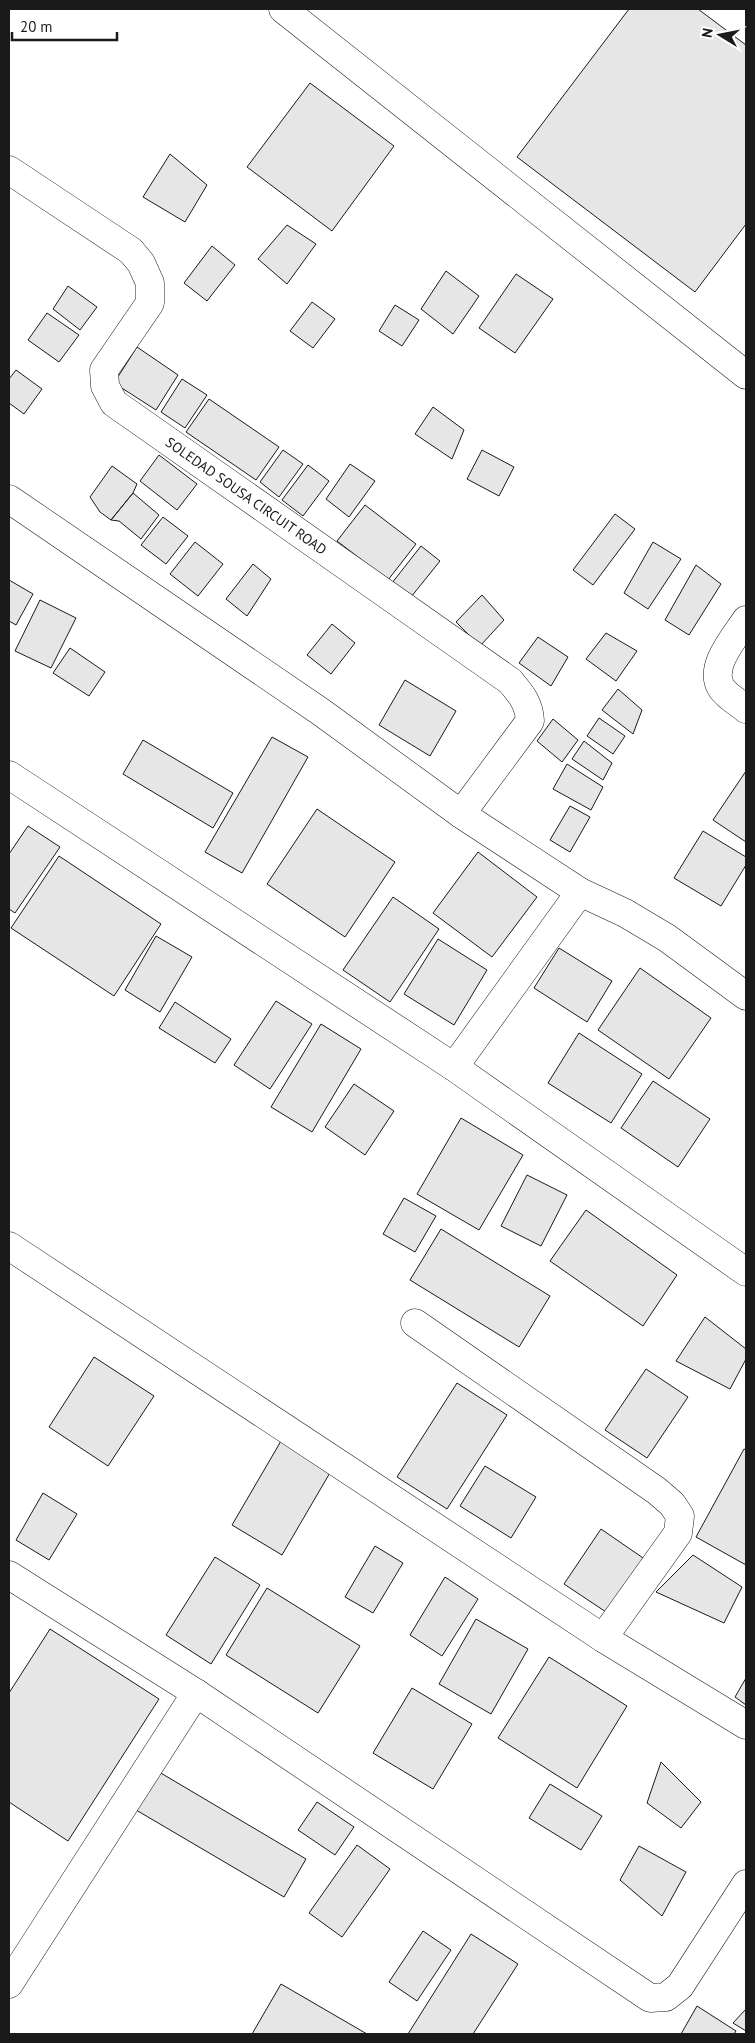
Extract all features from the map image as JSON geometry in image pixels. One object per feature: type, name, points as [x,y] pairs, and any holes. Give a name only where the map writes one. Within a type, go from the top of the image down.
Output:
[{"type":"street","points":[[283,9],[746,375]]},
{"type":"street","name":"SOLEDAD SOUSA CIRCUIT ROAD","points":[[9,170],[131,251],[142,263],[150,283],[150,303],[104,370],[104,386],[114,403],[510,681],[521,694],[529,707],[530,721],[461,814]]},
{"type":"street","points":[[9,499],[321,712],[461,814],[580,892],[625,913],[667,938],[746,996]]},
{"type":"street","points":[[746,620],[721,658],[718,672],[722,689],[746,710]]},
{"type":"street","points":[[9,775],[454,1067],[746,1272]]},
{"type":"street","points":[[454,1067],[580,892]]},
{"type":"street","points":[[9,1246],[603,1638],[746,1725]]},
{"type":"street","points":[[415,1323],[657,1491],[672,1504],[680,1516],[678,1533],[603,1638]]},
{"type":"street","points":[[9,1575],[196,1693],[650,1998],[666,1997],[680,1986],[746,1884]]},
{"type":"street","points":[[9,1984],[196,1693]]},
{"type":"building","points":[[629,9],[698,9],[746,45],[746,224],[695,292],[517,157]]},
{"type":"building","points":[[310,83],[394,146],[332,231],[247,167]]},
{"type":"building","points":[[170,154],[207,185],[185,222],[143,197]]},
{"type":"building","points":[[287,225],[316,244],[287,284],[258,259]]},
{"type":"building","points":[[212,246],[235,265],[207,301],[184,283]]},
{"type":"building","points":[[446,271],[479,296],[453,334],[421,309]]},
{"type":"building","points":[[516,274],[553,299],[515,353],[479,328]]},
{"type":"building","points":[[68,286],[97,307],[80,330],[53,309]]},
{"type":"building","points":[[312,302],[335,319],[313,348],[290,331]]},
{"type":"building","points":[[395,305],[419,320],[402,346],[379,331]]},
{"type":"building","points":[[47,313],[79,335],[59,362],[28,340]]},
{"type":"building","points":[[137,347],[178,375],[156,410],[114,383]]},
{"type":"building","points":[[16,370],[42,389],[24,414],[9,403],[9,379]]},
{"type":"building","points":[[182,379],[207,395],[185,428],[161,412]]},
{"type":"building","points":[[209,399],[279,447],[256,480],[186,432]]},
{"type":"building","points":[[433,407],[464,430],[452,459],[415,434]]},
{"type":"building","points":[[283,450],[303,464],[279,497],[260,482]]},
{"type":"building","points":[[482,450],[514,467],[499,496],[467,479]]},
{"type":"building","points":[[159,455],[197,484],[177,510],[140,481]]},
{"type":"building","points":[[350,464],[375,481],[349,517],[326,499]]},
{"type":"building","points":[[308,465],[329,481],[303,516],[282,500]]},
{"type":"building","points":[[112,466],[137,484],[133,493],[111,520],[100,512],[90,497]]},
{"type":"building","points":[[133,493],[159,515],[141,539],[119,521],[111,520]]},
{"type":"building","points":[[365,505],[416,544],[388,580],[337,541]]},
{"type":"building","points":[[615,514],[635,529],[593,585],[573,570]]},
{"type":"building","points":[[163,517],[188,536],[166,564],[141,545]]},
{"type":"building","points":[[195,542],[223,564],[198,596],[170,574]]},
{"type":"building","points":[[653,542],[681,559],[648,609],[624,593]]},
{"type":"building","points":[[421,546],[440,561],[411,597],[392,583]]},
{"type":"building","points":[[253,564],[271,579],[247,616],[226,599]]},
{"type":"building","points":[[696,565],[721,584],[689,635],[665,620]]},
{"type":"building","points":[[9,580],[33,594],[16,625],[9,621]]},
{"type":"building","points":[[482,595],[504,620],[480,646],[456,622]]},
{"type":"building","points":[[40,600],[76,618],[51,668],[15,651]]},
{"type":"building","points":[[332,624],[355,643],[331,674],[307,655]]},
{"type":"building","points":[[606,633],[637,651],[616,681],[586,659]]},
{"type":"building","points":[[538,637],[568,657],[551,686],[519,663]]},
{"type":"building","points":[[70,648],[105,672],[89,696],[53,673]]},
{"type":"building","points":[[405,680],[456,711],[430,756],[379,725]]},
{"type":"building","points":[[618,689],[642,710],[633,734],[602,710]]},
{"type":"building","points":[[599,718],[625,736],[613,754],[587,736]]},
{"type":"building","points":[[553,719],[578,740],[562,762],[537,741]]},
{"type":"building","points":[[272,737],[308,757],[242,873],[205,852]]},
{"type":"building","points":[[143,740],[233,793],[213,828],[123,774]]},
{"type":"building","points":[[584,741],[612,763],[603,780],[572,759]]},
{"type":"building","points":[[567,764],[603,787],[591,810],[553,789]]},
{"type":"building","points":[[746,771],[746,842],[713,820]]},
{"type":"building","points":[[570,806],[590,817],[570,852],[550,840]]},
{"type":"building","points":[[317,809],[395,862],[345,937],[267,884]]},
{"type":"building","points":[[28,826],[60,847],[15,913],[9,909],[9,854]]},
{"type":"building","points":[[703,831],[746,857],[746,865],[721,906],[674,878]]},
{"type":"building","points":[[478,852],[537,897],[492,957],[433,913]]},
{"type":"building","points":[[59,856],[161,924],[114,996],[11,928]]},
{"type":"building","points":[[393,897],[439,929],[390,1002],[343,970]]},
{"type":"building","points":[[156,936],[192,957],[160,1012],[125,990]]},
{"type":"building","points":[[438,939],[487,970],[454,1025],[404,994]]},
{"type":"building","points":[[559,948],[612,981],[587,1022],[534,988]]},
{"type":"building","points":[[640,968],[711,1018],[669,1079],[598,1030]]},
{"type":"building","points":[[276,1001],[312,1024],[270,1089],[234,1065]]},
{"type":"building","points":[[175,1002],[231,1039],[215,1063],[159,1028]]},
{"type":"building","points":[[321,1024],[361,1049],[312,1132],[271,1107]]},
{"type":"building","points":[[579,1033],[642,1074],[611,1123],[548,1083]]},
{"type":"building","points":[[653,1081],[710,1119],[678,1167],[621,1128]]},
{"type":"building","points":[[354,1084],[394,1111],[365,1155],[325,1127]]},
{"type":"building","points":[[461,1118],[523,1155],[479,1230],[417,1194]]},
{"type":"building","points":[[527,1175],[567,1195],[541,1246],[501,1226]]},
{"type":"building","points":[[404,1198],[436,1216],[415,1252],[383,1234]]},
{"type":"building","points":[[586,1210],[677,1275],[643,1326],[550,1261]]},
{"type":"building","points":[[441,1229],[550,1296],[519,1347],[410,1280]]},
{"type":"building","points":[[705,1317],[746,1349],[746,1359],[730,1389],[676,1361]]},
{"type":"building","points":[[94,1357],[154,1396],[108,1466],[49,1427]]},
{"type":"building","points":[[646,1369],[688,1397],[647,1458],[605,1430]]},
{"type":"building","points":[[457,1383],[507,1415],[447,1509],[397,1477]]},
{"type":"building","points":[[281,1441],[331,1471],[282,1555],[232,1525]]},
{"type":"building","points":[[744,1449],[746,1450],[746,1565],[696,1537]]},
{"type":"building","points":[[485,1466],[536,1497],[511,1538],[460,1506]]},
{"type":"building","points":[[43,1493],[77,1514],[49,1560],[16,1540]]},
{"type":"building","points":[[601,1529],[646,1560],[609,1614],[564,1584]]},
{"type":"building","points":[[375,1546],[403,1563],[373,1613],[345,1597]]},
{"type":"building","points":[[693,1555],[742,1587],[724,1623],[656,1592]]},
{"type":"building","points":[[215,1557],[260,1585],[211,1664],[166,1635]]},
{"type":"building","points":[[445,1577],[478,1599],[442,1656],[410,1635]]},
{"type":"building","points":[[267,1588],[360,1646],[318,1713],[226,1655]]},
{"type":"building","points":[[476,1619],[528,1649],[491,1714],[439,1684]]},
{"type":"building","points":[[50,1629],[159,1699],[68,1841],[9,1802],[9,1693]]},
{"type":"building","points":[[549,1657],[627,1706],[577,1788],[498,1738]]},
{"type":"building","points":[[746,1678],[746,1705],[735,1697]]},
{"type":"building","points":[[412,1688],[472,1724],[433,1789],[373,1753]]},
{"type":"building","points":[[661,1762],[701,1802],[681,1828],[647,1803]]},
{"type":"building","points":[[154,1769],[306,1859],[284,1897],[131,1807]]},
{"type":"building","points":[[550,1784],[602,1816],[581,1850],[529,1818]]},
{"type":"building","points":[[317,1802],[354,1827],[335,1855],[298,1830]]},
{"type":"building","points":[[357,1845],[390,1869],[342,1937],[309,1913]]},
{"type":"building","points":[[639,1846],[686,1872],[662,1916],[620,1880]]},
{"type":"building","points":[[423,1931],[451,1950],[417,2001],[389,1982]]},
{"type":"building","points":[[471,1934],[518,1964],[473,2034],[408,2034]]},
{"type":"building","points":[[281,1984],[367,2034],[252,2034]]},
{"type":"building","points":[[697,2006],[736,2031],[734,2034],[681,2034]]},
{"type":"building","points":[[746,2009],[746,2031],[733,2023]]}]
